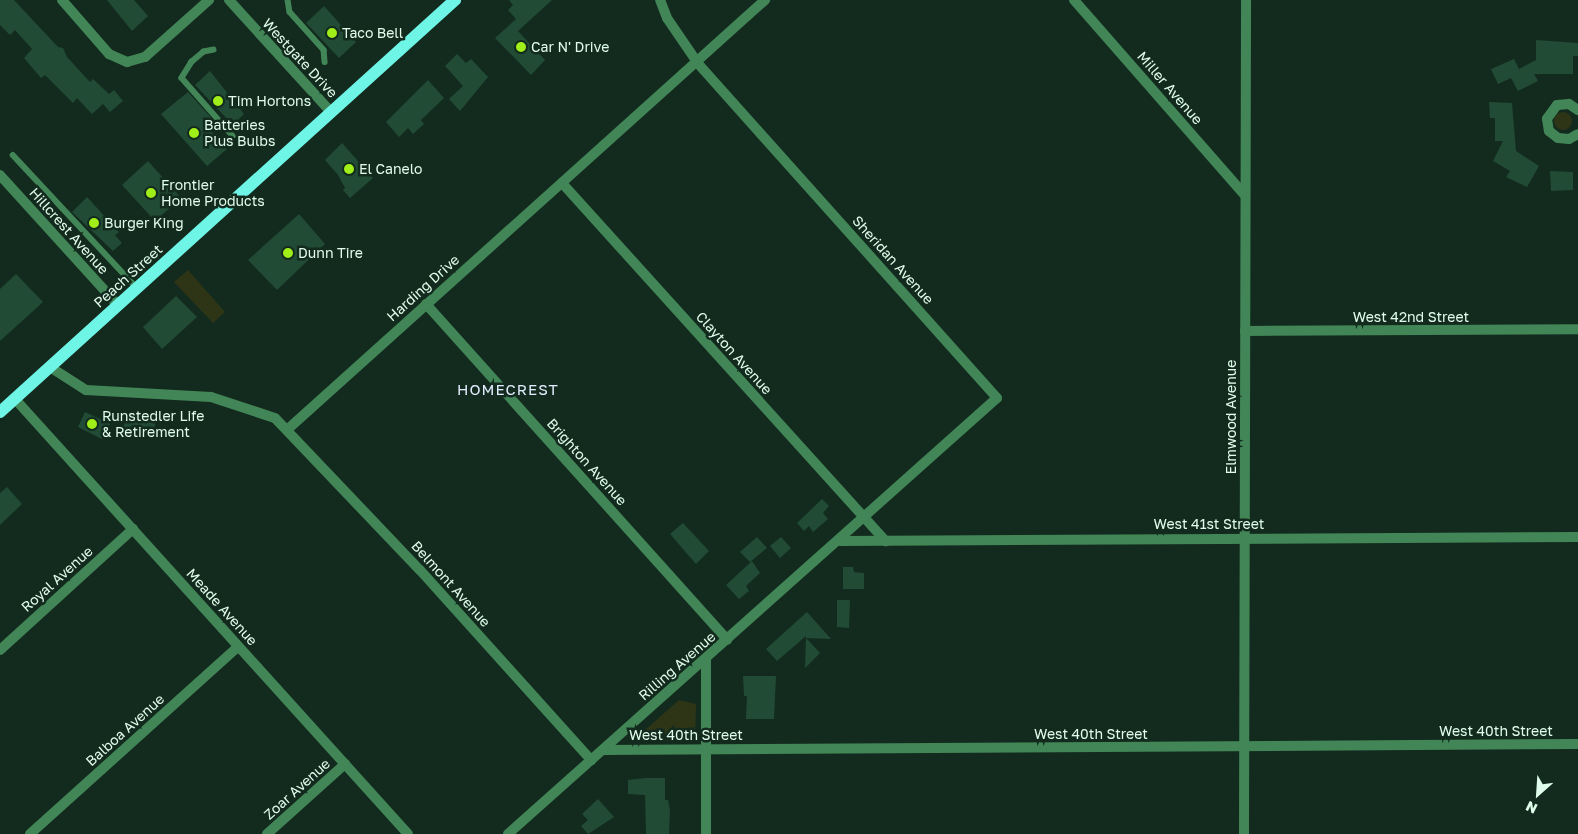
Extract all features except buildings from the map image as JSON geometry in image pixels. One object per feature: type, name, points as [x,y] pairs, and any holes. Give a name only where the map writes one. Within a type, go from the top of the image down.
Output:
[{"type":"main road","name":"Peach Street","points":[[0,412],[332,112],[449,2]]},
{"type":"street","points":[[62,0],[110,54],[127,62],[145,57],[209,0]]},
{"type":"street","name":"Westgate Drive","points":[[229,0],[332,112]]},
{"type":"street","name":"Sheridan Avenue","points":[[660,0],[667,18],[697,62],[997,398],[865,518]]},
{"type":"street","name":"Harding Drive","points":[[288,429],[766,0]]},
{"type":"street","name":"Miller Avenue","points":[[1074,0],[1244,194]]},
{"type":"street","name":"Elmwood Avenue","points":[[1244,834],[1244,194],[1246,0]]},
{"type":"street","points":[[1578,110],[1569,104],[1557,105],[1547,119],[1549,131],[1558,138],[1570,139],[1578,134]]},
{"type":"street","name":"Hillcrest Avenue","points":[[0,175],[118,305]]},
{"type":"street","name":"Clayton Avenue","points":[[562,183],[886,541]]},
{"type":"street","name":"Brighton Avenue","points":[[426,304],[727,640]]},
{"type":"street","name":"West 42nd Street","points":[[1245,331],[1578,329]]},
{"type":"street","points":[[50,367],[86,390],[210,397],[259,412],[288,429]]},
{"type":"street","name":"Meade Avenue","points":[[15,399],[408,834]]},
{"type":"street","name":"Belmont Avenue","points":[[288,429],[591,760]]},
{"type":"street","name":"Rilling Avenue","points":[[508,834],[865,518]]},
{"type":"street","name":"Royal Avenue","points":[[0,650],[133,529]]},
{"type":"street","name":"West 41st Street","points":[[840,541],[1578,537]]},
{"type":"street","name":"Balboa Avenue","points":[[30,834],[238,646]]},
{"type":"street","points":[[706,658],[706,834]]},
{"type":"street","name":"West 40th Street","points":[[603,750],[1578,744]]},
{"type":"street","name":"Zoar Avenue","points":[[267,834],[344,764]]},
{"type":"lane","points":[[288,0],[290,12],[324,50],[325,62]]},
{"type":"lane","points":[[214,50],[204,52],[192,62],[182,78],[233,136]]},
{"type":"lane","points":[[12,155],[137,288]]},
{"type":"green space","points":[[1563,112],[1569,115],[1572,121],[1569,127],[1563,130],[1557,127],[1554,121],[1557,115]]},
{"type":"green space","points":[[188,270],[225,312],[213,323],[174,282]]},
{"type":"green space","points":[[679,700],[696,704],[695,740],[643,741],[645,730]]},
{"type":"place","name":"Taco Bell","points":[[332,33]]},
{"type":"place","name":"Car N' Drive","points":[[521,47]]},
{"type":"place","name":"Tim Hortons","points":[[218,101]]},
{"type":"place","name":"Batteries Plus Bulbs","points":[[194,133]]},
{"type":"place","name":"El Canelo","points":[[349,169]]},
{"type":"place","name":"Frontier Home Products","points":[[151,193]]},
{"type":"place","name":"Burger King","points":[[94,223]]},
{"type":"place","name":"Dunn Tire","points":[[288,253]]},
{"type":"place","name":"Runstedler Life & Retirement","points":[[92,424]]},
{"type":"district","name":"HOMECREST","points":[[508,390]]}]
